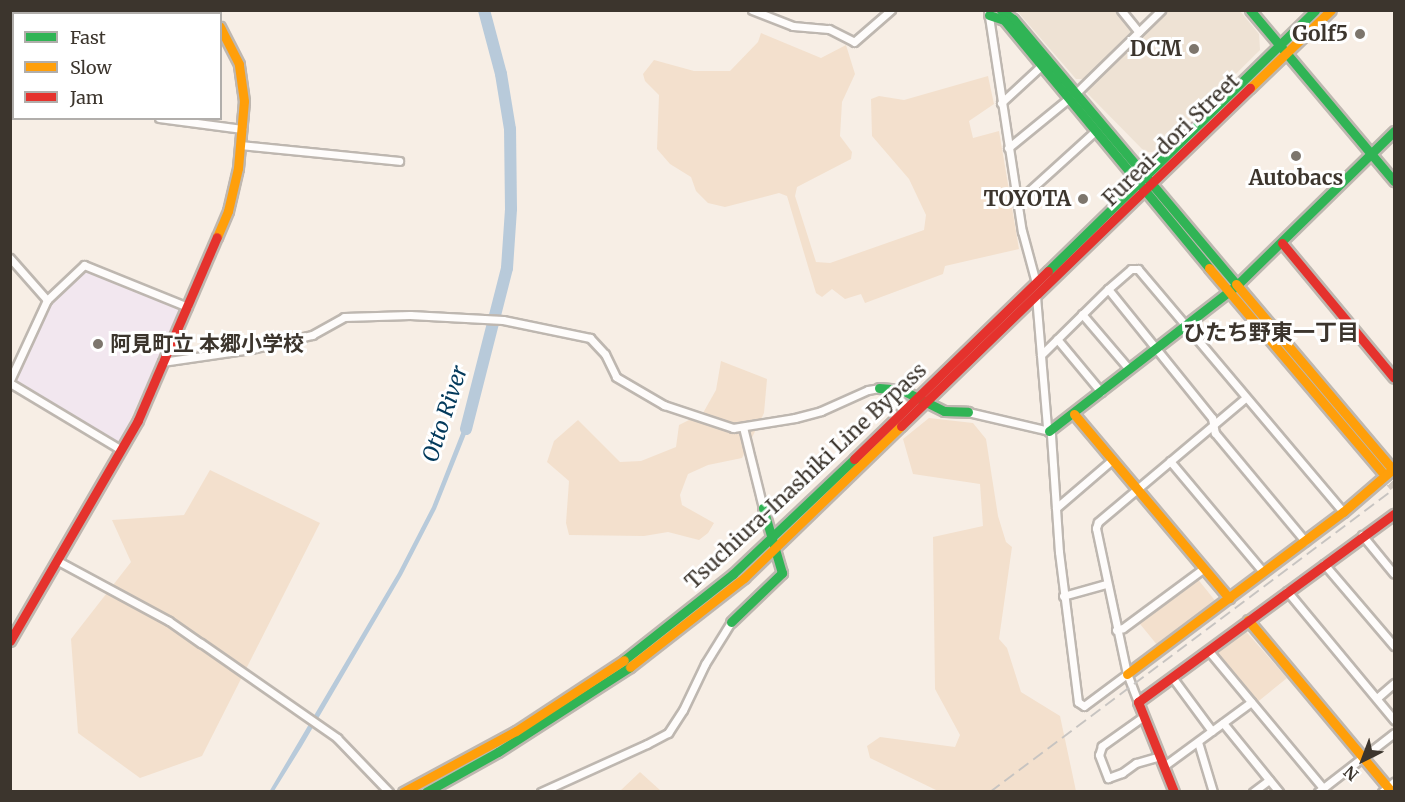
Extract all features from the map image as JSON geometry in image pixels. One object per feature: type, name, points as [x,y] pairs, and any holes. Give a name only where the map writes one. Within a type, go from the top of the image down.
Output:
[{"type":"street","points":[[752,10],[793,26],[829,28],[854,42],[891,10]]},
{"type":"street","points":[[1121,10],[1139,32]]},
{"type":"street","points":[[1008,148],[1072,96],[1161,10]]},
{"type":"street","points":[[1250,10],[1395,181]]},
{"type":"street","name":"Fureai-dori Street","points":[[1036,296],[1315,10]]},
{"type":"street","name":"Fureai-dori Street","points":[[1036,283],[1287,54],[1330,10]]},
{"type":"street","points":[[994,12],[1004,20],[1041,66],[1072,96],[1094,132],[1145,183],[1229,291],[1388,469]]},
{"type":"street","points":[[994,12],[1013,19],[1072,96],[1145,183],[1237,285],[1388,469]]},
{"type":"street","points":[[994,12],[1001,103],[1017,201],[1036,283]]},
{"type":"street","points":[[12,637],[138,420],[228,211],[238,168],[244,101],[239,64],[222,31]]},
{"type":"street","points":[[1001,103],[1041,66]]},
{"type":"street","points":[[174,120],[242,129]]},
{"type":"street","points":[[162,362],[251,349],[312,335],[344,316],[410,315],[489,319],[590,338],[605,354],[616,377],[664,405],[723,426],[743,427],[813,414],[868,390],[898,388],[944,411],[968,412],[1049,431],[1074,414],[1237,285],[1373,155],[1395,131]]},
{"type":"street","points":[[1017,201],[1094,132]]},
{"type":"street","points":[[240,145],[399,161]]},
{"type":"street","points":[[1282,243],[1395,378]]},
{"type":"street","points":[[10,258],[47,300]]},
{"type":"street","points":[[120,449],[10,382],[47,300],[84,265],[188,307]]},
{"type":"street","points":[[1041,355],[1108,289],[1131,269],[1138,269],[1343,512]]},
{"type":"street","name":"Tsuchiura-Inashiki Line Bypass","points":[[403,792],[516,731],[584,688],[650,642],[771,539],[1036,283]]},
{"type":"street","points":[[1108,289],[1212,418],[1215,433],[1305,541]]},
{"type":"street","points":[[1036,296],[1064,596],[1078,702],[1084,706],[1343,512],[1388,469]]},
{"type":"street","name":"Tsuchiura-Inashiki Line Bypass","points":[[426,792],[538,728],[624,671],[726,594],[928,404],[1036,296]]},
{"type":"street","points":[[1082,314],[1129,369]]},
{"type":"street","points":[[1058,339],[1101,392]]},
{"type":"street","points":[[1174,792],[1127,674],[1106,584],[1096,528],[1098,522],[1245,398]]},
{"type":"street","points":[[1074,414],[1229,598]]},
{"type":"street","points":[[541,792],[668,733],[683,710],[705,664],[731,622],[781,576],[782,571],[771,539],[743,427]]},
{"type":"street","points":[[1056,508],[1112,460]]},
{"type":"street","points":[[1170,461],[1263,572]]},
{"type":"street","points":[[1138,702],[1362,535],[1395,514]]},
{"type":"street","points":[[1362,535],[1395,574]]},
{"type":"street","points":[[58,561],[169,621],[319,725],[356,755],[389,792]]},
{"type":"street","points":[[1324,564],[1395,646]]},
{"type":"street","points":[[1116,630],[1123,628],[1204,568]]},
{"type":"street","points":[[1064,596],[1106,584]]},
{"type":"street","points":[[1287,591],[1395,720]]},
{"type":"street","points":[[1248,620],[1389,788]]},
{"type":"street","points":[[1208,650],[1321,790],[1395,733]]},
{"type":"street","points":[[1172,677],[1212,731]]},
{"type":"street","points":[[1377,698],[1395,683]]},
{"type":"street","points":[[1164,766],[1251,702]]},
{"type":"street","points":[[1144,716],[1102,746],[1100,755],[1108,778],[1122,773],[1136,763],[1160,756]]},
{"type":"street","points":[[1223,723],[1279,792]]},
{"type":"street","points":[[1198,742],[1213,792]]},
{"type":"street","points":[[1253,792],[1269,780]]},
{"type":"shaded area","points":[[1017,11],[1117,11],[1134,30],[1084,79],[1076,79]]},
{"type":"shaded area","points":[[1167,11],[1240,11],[1259,34],[1260,50],[1157,152],[1145,152],[1086,92]]},
{"type":"shaded area","points":[[761,33],[821,58],[846,45],[855,74],[842,102],[840,136],[852,152],[851,159],[797,187],[795,196],[816,262],[830,263],[924,230],[926,215],[909,179],[872,136],[871,99],[879,96],[904,100],[988,76],[994,104],[969,121],[973,138],[999,131],[1019,249],[945,266],[943,274],[865,303],[861,294],[845,299],[832,289],[822,297],[816,293],[787,196],[779,193],[725,207],[708,203],[696,191],[691,177],[670,164],[657,149],[659,95],[645,81],[643,74],[654,60],[694,71],[730,71],[758,42]]},
{"type":"shaded area","name":"阿見町立 本郷小学校","points":[[85,269],[179,307],[180,311],[119,444],[19,386],[16,378],[50,302]]},
{"type":"shaded area","points":[[721,361],[767,379],[764,413],[742,458],[708,465],[688,474],[680,495],[682,505],[714,523],[708,533],[699,540],[668,532],[644,536],[569,535],[566,523],[569,481],[547,462],[554,441],[578,420],[620,462],[641,461],[676,447],[679,425],[703,413],[716,390]]},
{"type":"shaded area","points":[[929,418],[973,423],[986,439],[998,516],[1006,542],[1012,547],[999,639],[1007,648],[1021,692],[1060,716],[1076,791],[938,791],[870,758],[867,746],[880,737],[955,747],[960,735],[935,689],[933,537],[983,526],[980,484],[913,474],[903,439]]},
{"type":"shaded area","points":[[210,470],[320,523],[202,756],[140,778],[78,733],[71,639],[131,562],[112,520],[184,515]]},
{"type":"shaded area","points":[[1196,577],[1217,603],[1160,649],[1139,623]]},
{"type":"shaded area","points":[[1243,628],[1287,678],[1255,704],[1213,651]]},
{"type":"shaded area","points":[[640,772],[661,791],[620,791]]},
{"type":"water","points":[[469,413],[474,414],[436,509],[402,575],[302,746],[274,791],[269,792],[398,573],[432,507]]},
{"type":"waterway","name":"Otto River","points":[[466,429],[507,268],[511,209],[510,129],[501,74],[484,10]]},
{"type":"tunnel","points":[[1382,472],[1394,487]]},
{"type":"railway","points":[[990,792],[1394,489]]},
{"type":"traffic: fast","points":[[1001,10],[1013,19],[1236,284]]},
{"type":"traffic: fast","points":[[1250,10],[1394,181]]},
{"type":"traffic: fast","points":[[1048,271],[1315,10]]},
{"type":"traffic: fast","points":[[989,15],[1004,20],[1209,268]]},
{"type":"traffic: fast","points":[[1049,431],[1237,285],[1394,131]]},
{"type":"traffic: fast","points":[[879,388],[902,390],[944,411],[968,412]]},
{"type":"traffic: fast","points":[[624,660],[733,574],[854,459]]},
{"type":"traffic: fast","points":[[731,622],[782,573],[763,508]]},
{"type":"traffic: fast","points":[[426,792],[498,752],[630,667]]},
{"type":"traffic: slow","points":[[1250,88],[1331,10]]},
{"type":"traffic: slow","points":[[217,237],[228,211],[238,168],[244,101],[239,64],[222,31]]},
{"type":"traffic: slow","points":[[1209,268],[1382,472]]},
{"type":"traffic: slow","points":[[1236,284],[1389,465]]},
{"type":"traffic: slow","points":[[1074,414],[1229,598]]},
{"type":"traffic: slow","points":[[630,667],[744,578],[901,426]]},
{"type":"traffic: slow","points":[[1127,674],[1343,512],[1394,468]]},
{"type":"traffic: slow","points":[[1248,620],[1392,792]]},
{"type":"traffic: slow","points":[[403,792],[516,731],[624,660]]},
{"type":"traffic: jam","points":[[901,426],[1250,88]]},
{"type":"traffic: jam","points":[[10,641],[138,420],[217,237]]},
{"type":"traffic: jam","points":[[1282,243],[1394,378]]},
{"type":"traffic: jam","points":[[854,459],[1048,271]]},
{"type":"traffic: jam","points":[[1174,792],[1138,702],[1394,514]]},
{"type":"place","name":"Golf5","points":[[1360,34]]},
{"type":"place","name":"DCM","points":[[1194,49]]},
{"type":"place","name":"Autobacs","points":[[1296,156]]},
{"type":"place","name":"TOYOTA","points":[[1083,199]]},
{"type":"place","name":"阿見町立 本郷小学校","points":[[98,344]]},
{"type":"district","name":"ひたち野東一丁目","points":[[1271,333]]}]
